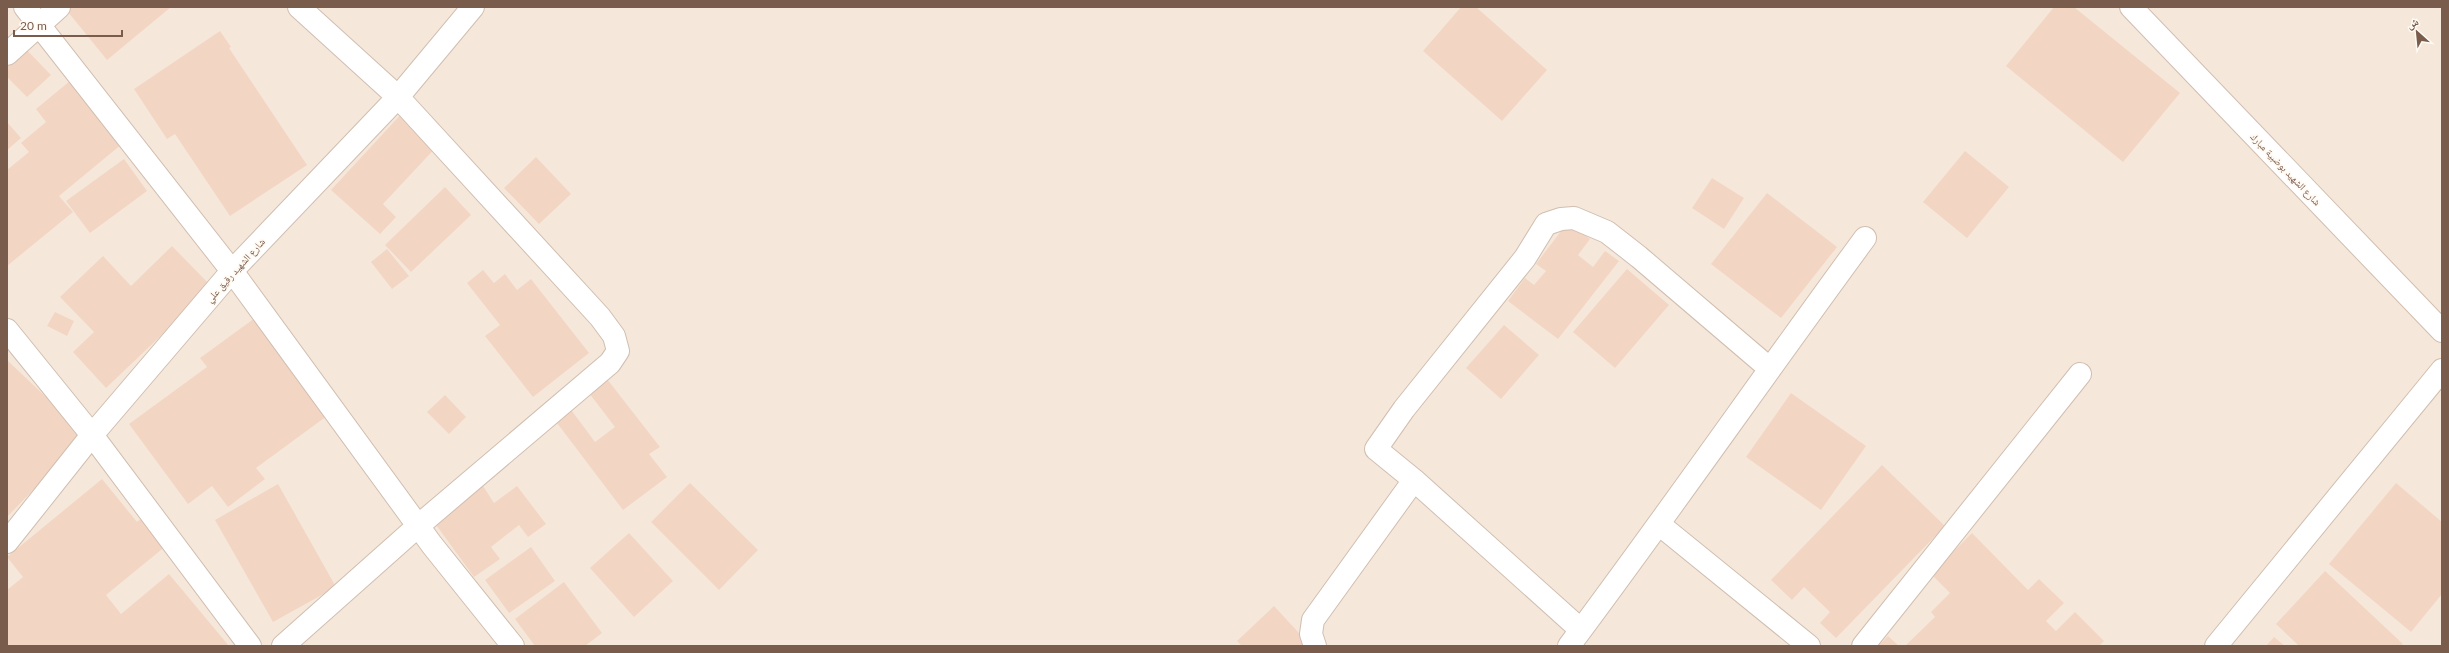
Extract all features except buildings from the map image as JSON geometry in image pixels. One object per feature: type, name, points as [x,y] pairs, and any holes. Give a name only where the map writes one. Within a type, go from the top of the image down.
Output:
[{"type":"street","points":[[26,7],[232,271],[418,526],[513,646]]},
{"type":"street","points":[[7,54],[59,7]]},
{"type":"street","points":[[283,646],[418,526],[610,363],[618,351],[614,336],[600,317],[398,97],[299,7]]},
{"type":"street","name":"شارع الشهيد رقيق علي","points":[[7,542],[92,435],[232,271],[398,97],[473,7]]},
{"type":"street","name":"شارع الشهيد بوضبية مبارك","points":[[2131,7],[2442,331]]},
{"type":"street","points":[[1769,368],[1639,257],[1607,232],[1574,218],[1561,219],[1546,224],[1525,258],[1404,409],[1376,449],[1414,480],[1575,638],[1660,525],[1769,368],[1865,238]]},
{"type":"street","points":[[7,330],[92,435],[250,646]]},
{"type":"street","points":[[2216,646],[2442,370]]},
{"type":"street","points":[[1863,646],[2080,374]]},
{"type":"street","points":[[1315,646],[1311,634],[1313,620],[1414,480]]},
{"type":"street","points":[[1660,525],[1809,646]]},
{"type":"shaded area","points":[[7,7],[2442,7],[2442,646],[7,646]]}]
